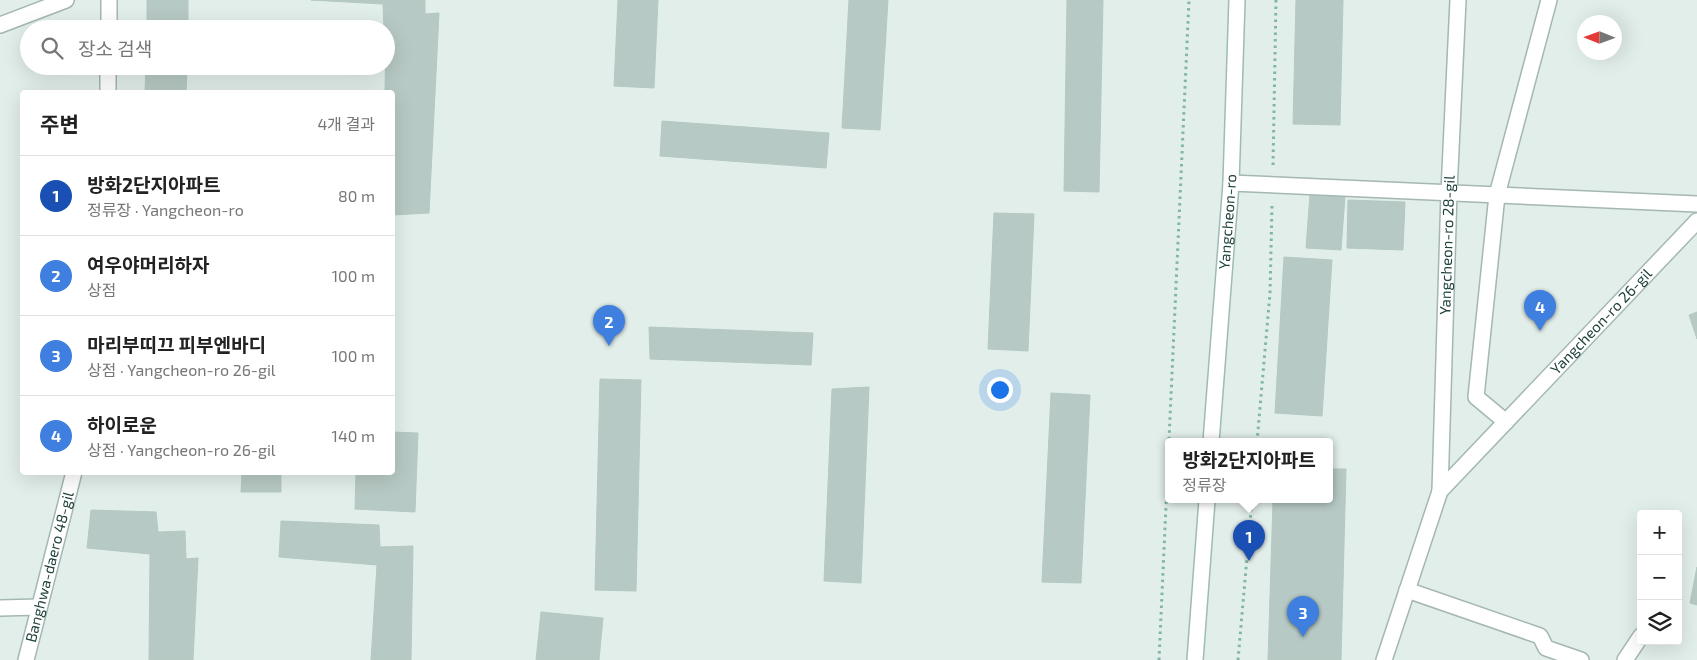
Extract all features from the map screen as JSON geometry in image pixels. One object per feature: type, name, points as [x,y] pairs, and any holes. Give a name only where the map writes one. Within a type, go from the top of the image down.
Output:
[{"type":"street","points":[[0,26],[66,0]]},
{"type":"street","points":[[109,0],[109,20]]},
{"type":"street","name":"Yangcheon-ro","points":[[1211,438],[1231,183],[1237,0]]},
{"type":"street","name":"Yangcheon-ro 28-gil","points":[[1440,491],[1449,192],[1458,0]]},
{"type":"street","points":[[1506,422],[1476,397],[1497,195],[1549,0]]},
{"type":"street","points":[[108,75],[108,90]]},
{"type":"street","points":[[1231,183],[1697,204]]},
{"type":"street","name":"Yangcheon-ro 26-gil","points":[[1384,660],[1440,491],[1697,221]]},
{"type":"street","name":"Banghwa-daero 48-gil","points":[[26,660],[73,475]]},
{"type":"street","points":[[1194,660],[1207,503]]},
{"type":"street","points":[[1407,590],[1540,636],[1546,648],[1581,660]]},
{"type":"street","points":[[0,608],[38,607]]},
{"type":"street","points":[[1625,660],[1637,642]]},
{"type":"path","points":[[1169,438],[1189,0]]},
{"type":"path","points":[[1257,438],[1270,293],[1276,0]]},
{"type":"path","points":[[1159,660],[1166,503]]},
{"type":"path","points":[[1238,660],[1252,503]]},
{"type":"building","points":[[147,0],[188,0],[188,20],[147,20]]},
{"type":"building","points":[[311,0],[425,0],[425,14],[439,13],[429,213],[395,215],[395,90],[385,90],[385,75],[395,75],[395,20],[384,20],[383,4]]},
{"type":"building","points":[[618,0],[658,0],[654,88],[614,86]]},
{"type":"building","points":[[849,0],[888,0],[880,130],[842,128]]},
{"type":"building","points":[[1067,0],[1103,0],[1099,192],[1064,191]]},
{"type":"building","points":[[1296,0],[1343,0],[1340,125],[1293,124]]},
{"type":"building","points":[[146,75],[187,75],[186,90],[145,90]]},
{"type":"building","points":[[662,121],[829,133],[826,168],[660,156]]},
{"type":"building","points":[[1310,194],[1345,196],[1341,250],[1306,248]]},
{"type":"building","points":[[1348,200],[1405,202],[1403,250],[1347,248]]},
{"type":"building","points":[[994,213],[1034,214],[1028,351],[988,349]]},
{"type":"building","points":[[1284,257],[1332,260],[1322,416],[1275,413]]},
{"type":"building","points":[[1697,312],[1697,339],[1689,315]]},
{"type":"building","points":[[649,327],[813,333],[811,365],[650,359]]},
{"type":"building","points":[[600,379],[641,380],[636,591],[595,590]]},
{"type":"building","points":[[869,387],[861,583],[824,581],[832,389]]},
{"type":"building","points":[[1051,393],[1090,395],[1081,583],[1042,582]]},
{"type":"building","points":[[395,432],[418,433],[415,512],[355,509],[356,475],[395,475]]},
{"type":"building","points":[[1333,469],[1346,469],[1341,660],[1268,660],[1273,503],[1333,503]]},
{"type":"building","points":[[242,475],[281,475],[281,492],[241,492]]},
{"type":"building","points":[[91,510],[156,512],[158,532],[185,531],[186,559],[198,558],[193,660],[149,660],[150,554],[87,548]]},
{"type":"building","points":[[281,521],[379,525],[380,547],[413,546],[411,660],[371,660],[377,565],[279,557]]},
{"type":"building","points":[[1697,567],[1697,605],[1690,603]]},
{"type":"building","points":[[541,612],[603,618],[599,660],[536,660]]},
{"type":"place","name":"하이로운","points":[[1540,331]]},
{"type":"place","name":"여우야머리하자","points":[[609,346]]},
{"type":"place","name":"방화2단지아파트","points":[[1249,561]]},
{"type":"place","name":"마리부띠끄 피부엔바디","points":[[1303,637]]}]
